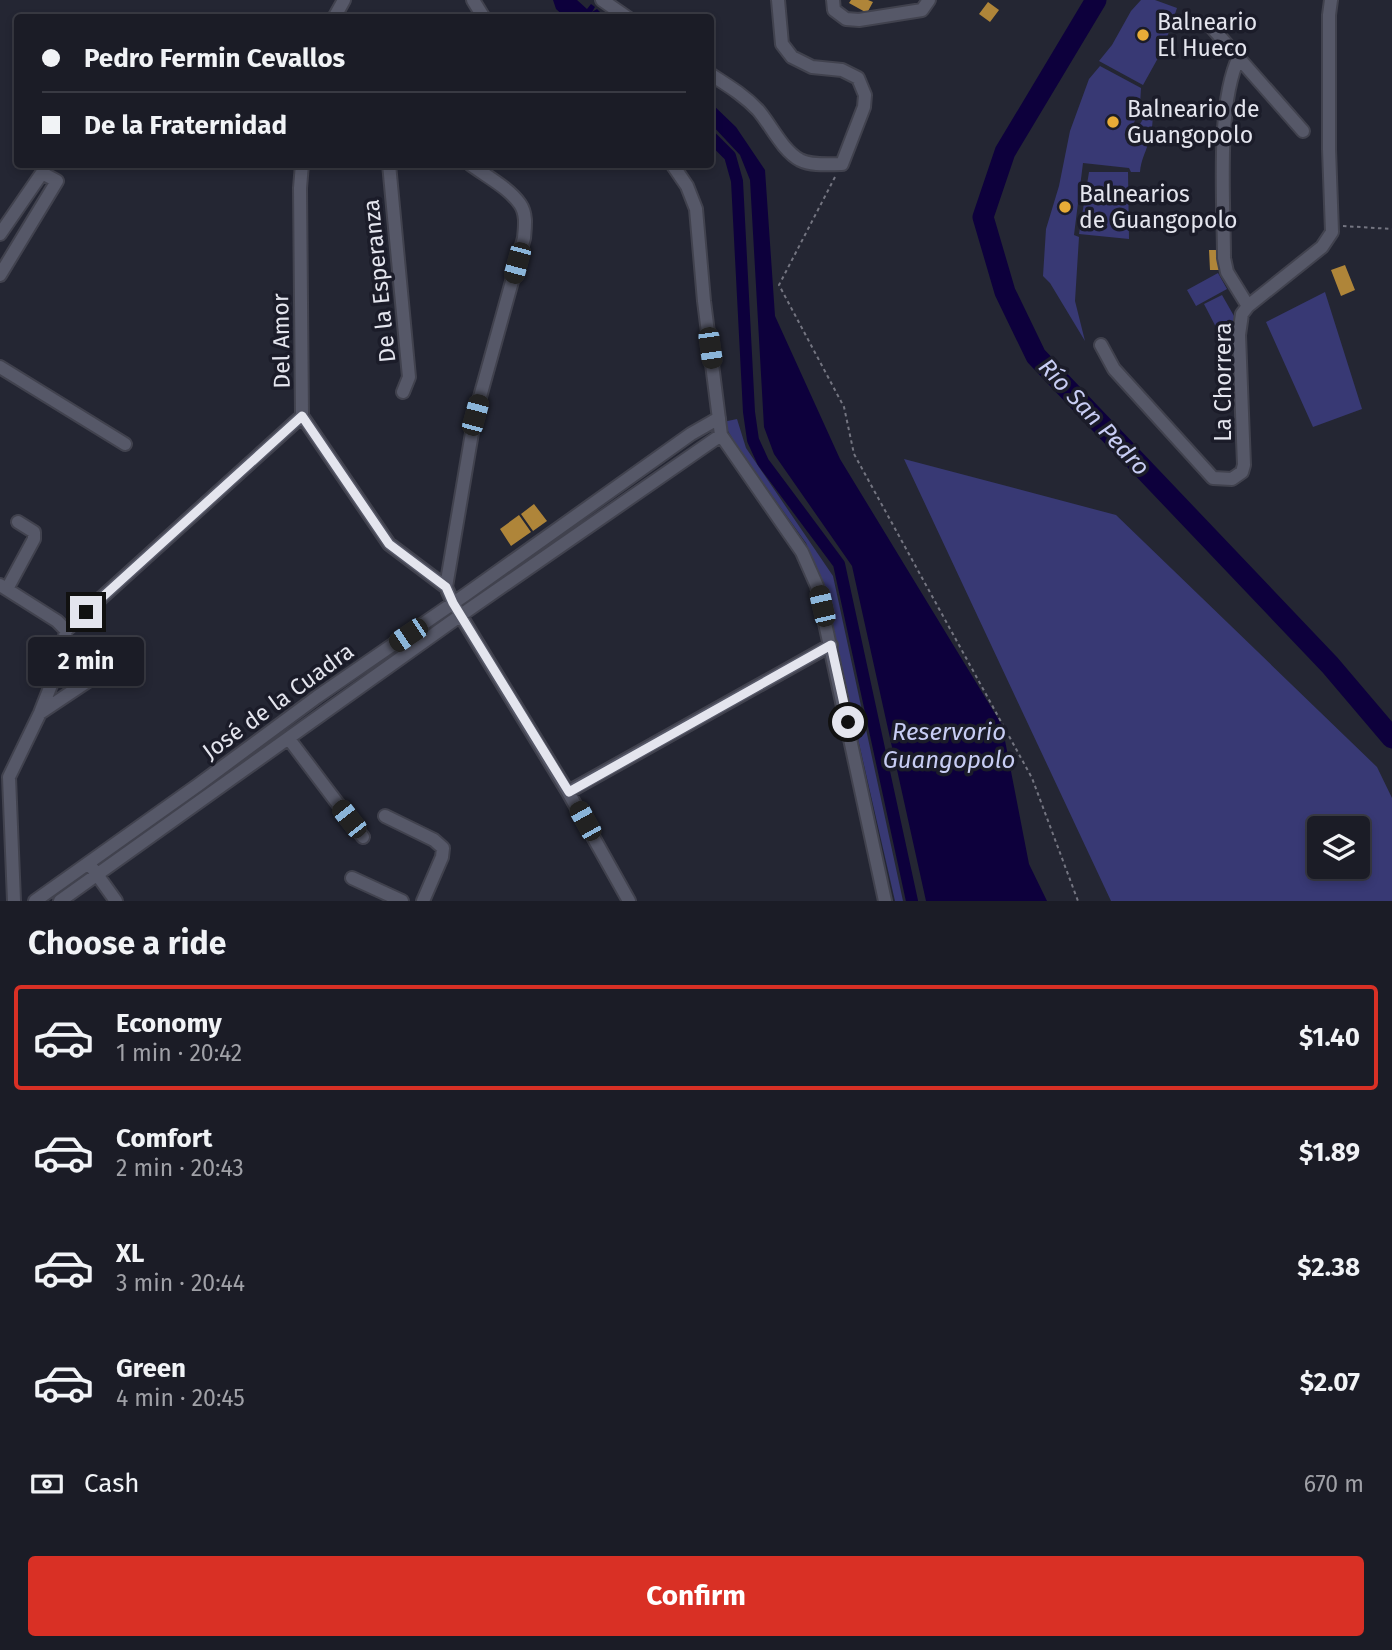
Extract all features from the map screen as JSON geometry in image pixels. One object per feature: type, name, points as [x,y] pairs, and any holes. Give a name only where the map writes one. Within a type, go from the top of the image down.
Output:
[{"type":"street","points":[[602,0],[622,14]]},
{"type":"street","points":[[714,77],[757,109],[788,150],[799,159],[814,164],[842,164],[864,107],[865,94],[858,78],[842,70],[812,67],[792,57],[782,44],[778,0]]},
{"type":"street","points":[[832,0],[834,10],[846,19],[859,20],[922,10],[929,0]]},
{"type":"street","points":[[1331,0],[1331,225]]},
{"type":"street","points":[[1208,23],[1303,131]]},
{"type":"street","points":[[1239,58],[1232,72],[1226,104],[1224,258],[1227,272],[1248,306]]},
{"type":"street","name":"Del Amor","points":[[302,168],[302,416],[389,544],[446,587]]},
{"type":"street","name":"De la Esperanza","points":[[389,168],[409,377],[403,392]]},
{"type":"street","points":[[475,168],[521,205],[526,222],[524,238],[475,415],[446,587],[453,603],[569,792],[629,901]]},
{"type":"street","points":[[675,168],[687,186],[696,209],[704,301],[721,435],[802,552],[817,586],[885,901]]},
{"type":"street","points":[[0,275],[21,242],[57,185],[57,181],[45,173],[42,173],[1,232],[21,242]]},
{"type":"street","name":"La Chorrera","points":[[1101,345],[1114,369],[1213,478],[1232,480],[1242,472],[1244,465],[1239,335],[1242,314],[1248,306],[1326,244],[1332,232],[1331,225]]},
{"type":"street","points":[[0,367],[125,444]]},
{"type":"street","points":[[14,901],[9,777],[40,713],[62,657],[66,630],[302,416]]},
{"type":"street","name":"José de la Cuadra","points":[[35,901],[317,697],[691,434],[719,418]]},
{"type":"street","name":"José de la Cuadra","points":[[60,901],[461,615],[721,435]]},
{"type":"street","points":[[579,514],[589,527]]},
{"type":"street","points":[[18,522],[34,532],[34,539],[4,587],[57,621],[66,630]]},
{"type":"street","points":[[569,792],[831,645]]},
{"type":"street","points":[[40,713],[118,661]]},
{"type":"street","points":[[317,697],[328,710]]},
{"type":"street","points":[[289,739],[363,837]]},
{"type":"street","points":[[198,785],[207,796]]},
{"type":"street","points":[[385,817],[434,840],[443,848],[442,857],[423,901]]},
{"type":"street","points":[[88,863],[116,901]]},
{"type":"street","points":[[352,878],[402,901]]},
{"type":"path","points":[[842,164],[779,285],[844,407],[854,454],[1032,778],[1078,901]]},
{"type":"path","points":[[1331,225],[1392,229]]},
{"type":"shaded area","name":"Balneario El Hueco","points":[[1141,0],[1155,0],[1177,8],[1163,49],[1143,85],[1099,61]]},
{"type":"shaded area","name":"Balnearios de Guangopolo","points":[[1100,66],[1141,88],[1140,105],[1134,123],[1140,124],[1153,103],[1153,119],[1140,172],[1131,172],[1129,168],[1083,163],[1074,235],[1079,237],[1075,301],[1085,341],[1043,276],[1046,229],[1059,186],[1070,131],[1089,79]]},
{"type":"shaded area","points":[[1089,172],[1128,172],[1129,239],[1079,234]]},
{"type":"shaded area","points":[[1218,273],[1227,289],[1196,306],[1187,290]]},
{"type":"shaded area","points":[[1325,292],[1362,409],[1313,427],[1266,322]]},
{"type":"shaded area","points":[[1222,295],[1238,323],[1219,333],[1204,304]]},
{"type":"shaded area","points":[[737,419],[746,448],[833,576],[903,901],[895,901],[822,581],[806,543],[736,445],[723,422]]},
{"type":"shaded area","points":[[904,459],[1116,515],[1377,767],[1392,798],[1392,901],[1111,901]]},
{"type":"water","points":[[553,0],[577,0],[587,9],[591,4],[595,7],[592,12],[597,9],[601,13],[562,14],[556,9]]},
{"type":"water","name":"Reservorio Guangopolo","points":[[714,106],[736,127],[765,170],[775,316],[840,459],[1002,725],[1029,864],[1047,901],[926,901],[852,566],[774,454],[764,427],[750,180],[740,155],[714,127]]},
{"type":"building","points":[[851,0],[873,2],[867,13],[849,3]]},
{"type":"building","points":[[988,2],[999,10],[990,22],[979,14]]},
{"type":"building","points":[[1209,250],[1221,250],[1221,270],[1210,270]]},
{"type":"building","points":[[1345,265],[1355,290],[1341,296],[1331,270]]},
{"type":"building","points":[[534,504],[547,521],[533,531],[521,514]]},
{"type":"building","points":[[519,515],[531,532],[511,546],[500,529]]},
{"type":"waterway","name":"Río San Pedro","points":[[1096,0],[1005,152],[983,217],[1005,292],[1036,356],[1330,665],[1392,738]]},
{"type":"waterway","points":[[714,140],[730,156],[737,181],[749,412],[753,440],[763,462],[839,564],[912,901]]},
{"type":"place","name":"Balneario El Hueco","points":[[1143,35]]},
{"type":"place","name":"Balneario de Guangopolo","points":[[1113,122]]},
{"type":"place","name":"Balnearios de Guangopolo","points":[[1065,207]]},
{"type":"route","points":[[86,612],[302,416],[389,544],[446,587],[453,603],[569,792],[831,645],[848,722]]}]
